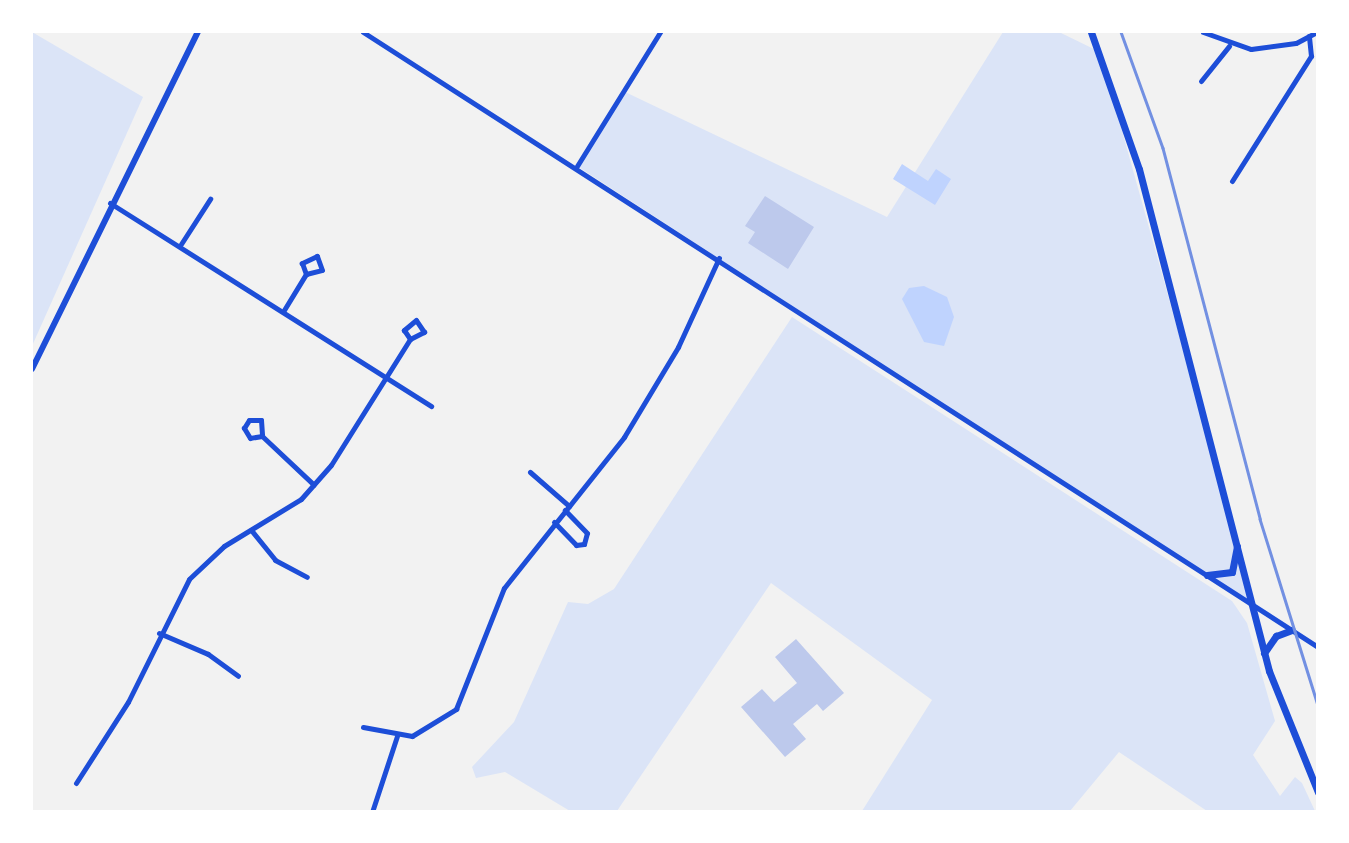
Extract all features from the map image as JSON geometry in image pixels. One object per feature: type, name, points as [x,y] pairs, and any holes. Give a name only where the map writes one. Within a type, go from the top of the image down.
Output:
[{"type":"main road","points":[[1091,32],[1139,169],[1255,607],[1264,653],[1318,792]]},
{"type":"main road","points":[[1207,575],[1232,572],[1238,542]]},
{"type":"main road","points":[[1264,653],[1276,636],[1292,630]]},
{"type":"street","points":[[32,369],[110,204],[198,32]]},
{"type":"street","points":[[363,32],[719,258],[1318,647]]},
{"type":"street","points":[[576,166],[660,32]]},
{"type":"street","points":[[1203,32],[1229,46],[1275,48],[1317,32]]},
{"type":"street","points":[[1232,181],[1311,56],[1309,36]]},
{"type":"street","points":[[1201,81],[1229,46]]},
{"type":"street","points":[[181,244],[210,199]]},
{"type":"street","points":[[110,204],[181,244],[431,406]]},
{"type":"street","points":[[363,727],[397,736],[427,732],[456,709],[504,588],[554,522],[600,472],[654,388],[719,258]]},
{"type":"street","points":[[284,310],[306,274]]},
{"type":"street","points":[[76,783],[128,702],[159,633],[198,569],[314,485],[410,339]]},
{"type":"street","points":[[262,436],[314,485]]},
{"type":"street","points":[[530,472],[567,508],[587,533],[584,544],[576,545],[554,522]]},
{"type":"street","points":[[251,530],[275,560],[307,578]]},
{"type":"street","points":[[159,633],[208,654],[238,676]]},
{"type":"street","points":[[372,811],[397,736]]},
{"type":"shaded area","points":[[32,32],[143,97],[32,346]]},
{"type":"shaded area","points":[[1003,32],[1059,32],[1100,52],[1255,607],[577,166],[623,91],[887,217]]},
{"type":"shaded area","points":[[792,317],[1232,601],[1247,623],[1275,721],[1253,755],[1280,796],[1295,777],[1302,783],[1315,811],[1207,811],[1119,752],[1070,811],[862,811],[932,700],[771,583],[617,811],[570,811],[505,772],[476,778],[472,767],[514,722],[568,602],[588,604],[614,589]]},
{"type":"water","points":[[902,164],[928,181],[936,169],[951,179],[935,205],[893,179]]},
{"type":"water","points":[[924,286],[947,297],[954,317],[944,346],[924,342],[902,299],[909,288]]},
{"type":"building","points":[[765,196],[814,227],[788,269],[748,243],[755,232],[745,226]]},
{"type":"building","points":[[796,639],[844,693],[823,711],[817,704],[793,724],[806,739],[785,757],[741,707],[762,689],[774,702],[797,683],[775,657]]},
{"type":"railway","points":[[1121,32],[1163,148],[1260,519],[1318,705]]}]
